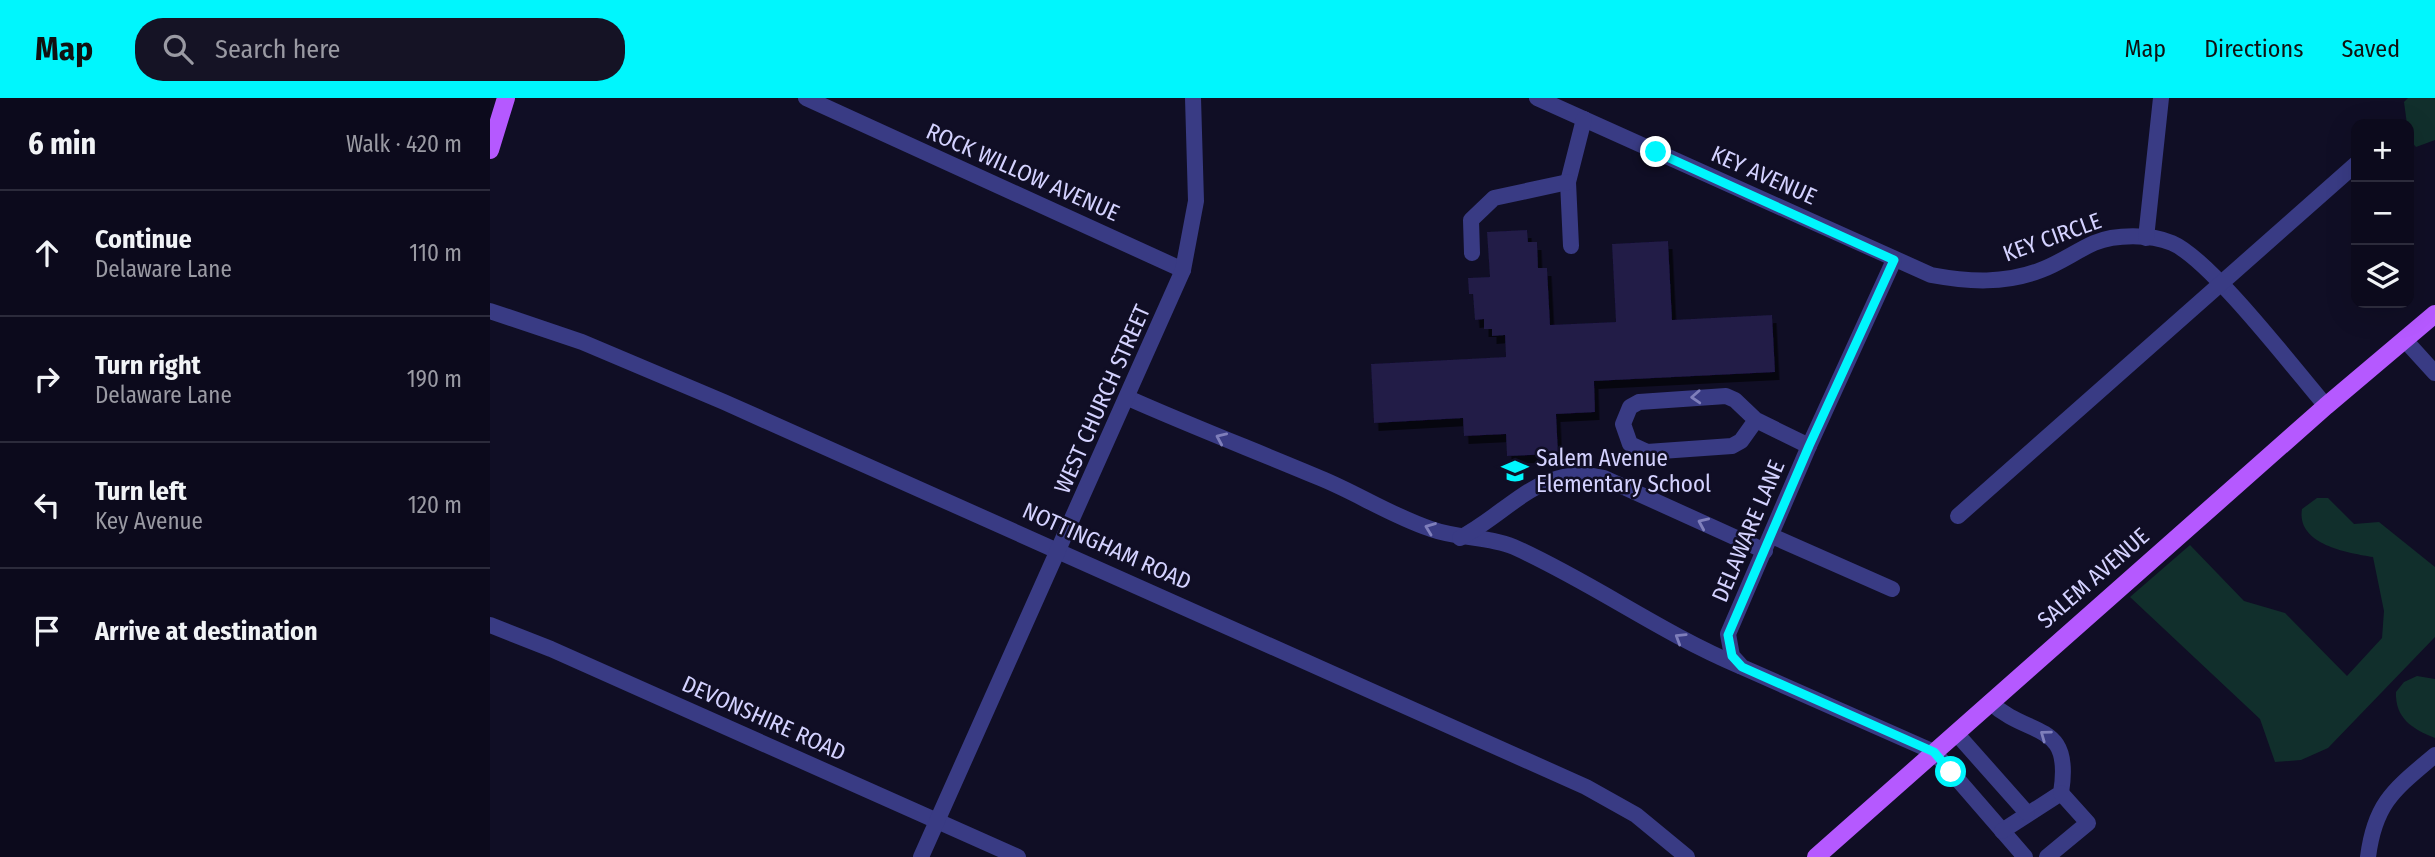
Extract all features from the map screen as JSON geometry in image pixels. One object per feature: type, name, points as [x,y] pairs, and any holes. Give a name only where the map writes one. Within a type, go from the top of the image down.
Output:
[{"type":"main road","points":[[490,150],[506,98]]},
{"type":"main road","name":"SALEM AVENUE","points":[[1816,857],[2326,406],[2435,314]]},
{"type":"main road","name":"SALEM AVENUE","points":[[2404,339],[2435,319]]},
{"type":"street","name":"ROCK WILLOW AVENUE","points":[[806,98],[1183,270]]},
{"type":"street","name":"WEST CHURCH STREET","points":[[921,857],[1183,270],[1196,201],[1193,98]]},
{"type":"street","name":"KEY AVENUE","points":[[1537,98],[1894,260]]},
{"type":"street","points":[[2146,238],[2161,98]]},
{"type":"street","points":[[1572,246],[1568,182],[1584,119]]},
{"type":"street","points":[[1958,516],[2351,168]]},
{"type":"street","points":[[1472,253],[1471,220],[1494,198],[1568,182]]},
{"type":"street","name":"KEY CIRCLE","points":[[1894,260],[1931,275],[1984,282],[2014,278],[2041,270],[2095,242],[2146,238],[2172,243],[2191,254],[2221,285],[2326,406]]},
{"type":"street","name":"DELAWARE LANE","points":[[1742,667],[1732,656],[1728,635],[1809,446],[1894,260]]},
{"type":"street","name":"NOTTINGHAM ROAD","points":[[490,311],[629,362],[1059,549],[1586,787],[1636,815],[1687,857]]},
{"type":"street","points":[[2404,339],[2435,373]]},
{"type":"street","points":[[1756,419],[1741,441],[1732,446],[1647,452],[1630,444],[1623,424],[1626,413],[1639,402],[1716,396],[1735,400],[1756,419],[1809,446]]},
{"type":"street","points":[[1128,398],[1272,461],[1320,478],[1428,528],[1460,538],[1511,546],[1638,611],[1695,647],[1934,752],[2002,831],[2016,854]]},
{"type":"street","points":[[1460,538],[1481,527],[1534,487],[1560,476],[1579,474],[1604,478],[1769,544],[1892,589]]},
{"type":"street","name":"DEVONSHIRE ROAD","points":[[490,625],[551,649],[1018,857]]},
{"type":"street","points":[[1990,702],[2002,714],[2038,728],[2057,743],[2064,758],[2061,793],[2088,823],[2047,857]]},
{"type":"street","points":[[1956,733],[2027,813]]},
{"type":"street","points":[[2368,857],[2372,826],[2393,791],[2435,755]]},
{"type":"street","points":[[2002,831],[2061,793]]},
{"type":"green space","points":[[2408,98],[2435,98],[2435,140],[2416,147],[2414,145],[2414,119],[2406,119],[2404,102]]},
{"type":"green space","points":[[2317,498],[2328,498],[2354,524],[2379,522],[2435,567],[2435,637],[2328,748],[2301,760],[2275,762],[2260,719],[2130,597],[2190,545],[2244,601],[2285,613],[2347,676],[2382,638],[2384,611],[2373,557],[2338,550],[2316,539],[2307,531],[2302,521],[2302,509]]},
{"type":"green space","points":[[2417,676],[2435,679],[2435,738],[2412,726],[2398,709],[2396,692],[2404,682]]},
{"type":"building","points":[[1527,230],[1528,242],[1537,242],[1538,268],[1547,268],[1550,325],[1616,322],[1612,244],[1668,241],[1672,320],[1772,315],[1775,372],[1594,381],[1595,412],[1556,414],[1558,454],[1507,456],[1506,434],[1464,436],[1463,418],[1374,423],[1371,364],[1506,357],[1505,335],[1492,336],[1492,329],[1484,329],[1484,319],[1475,320],[1473,294],[1469,294],[1468,278],[1490,277],[1487,232]]},
{"type":"place","name":"Salem Avenue Elementary School","points":[[1515,471]]},
{"type":"route","points":[[1656,152],[1894,260],[1809,446],[1728,635],[1729,648],[1742,667],[1934,752],[1951,772]]}]
